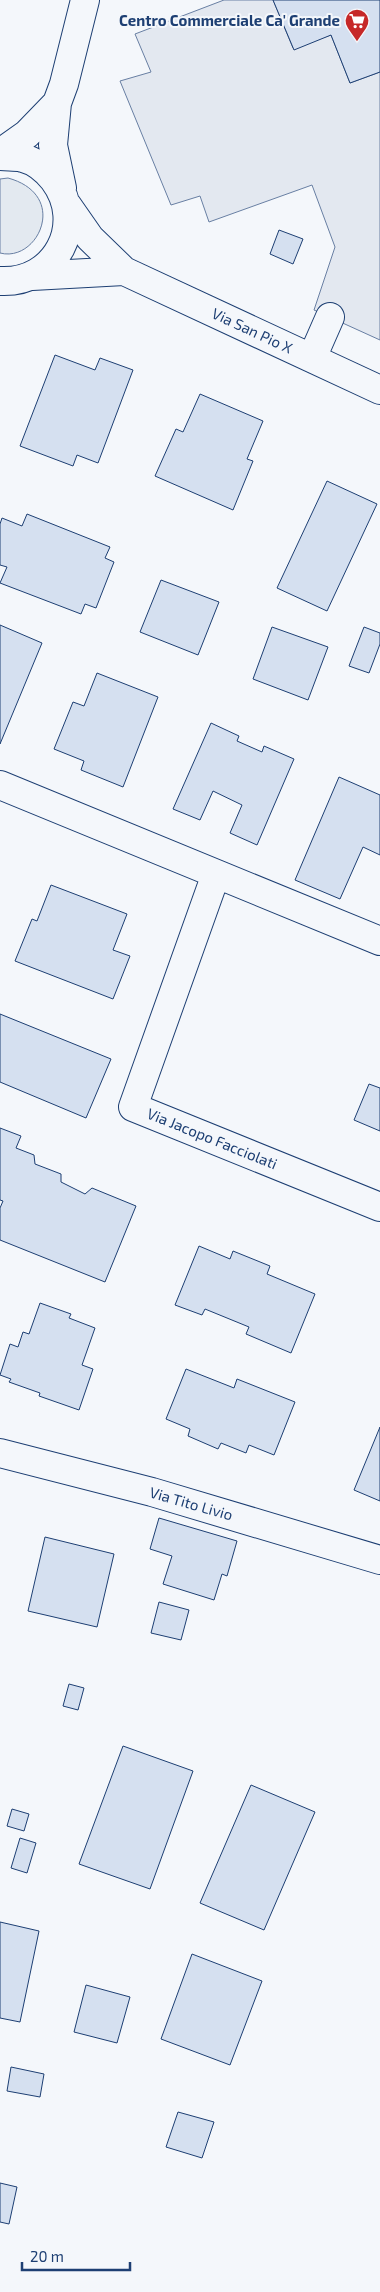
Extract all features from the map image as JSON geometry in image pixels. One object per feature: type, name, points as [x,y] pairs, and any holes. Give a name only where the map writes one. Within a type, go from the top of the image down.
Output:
[{"type":"street","points":[[13,283],[49,264],[62,247],[68,226],[65,199],[53,145],[56,103],[64,84],[85,0]]},
{"type":"street","points":[[0,154],[27,134],[56,103]]},
{"type":"street","name":"Via San Pio X","points":[[0,154],[23,158],[46,170],[90,238],[124,271],[380,390]]},
{"type":"street","name":"Via San Pio X","points":[[13,283],[124,271]]},
{"type":"street","points":[[312,358],[330,317]]},
{"type":"street","points":[[0,785],[380,941]]},
{"type":"street","name":"Via Jacopo Facciolati","points":[[216,874],[134,1107],[380,1208]]},
{"type":"street","name":"Via Tito Livio","points":[[0,1453],[152,1492],[380,1560]]},
{"type":"shaded area","points":[[224,0],[273,0],[293,48],[331,35],[350,83],[380,72],[380,340],[314,310],[335,247],[312,185],[209,222],[200,196],[171,205],[120,81],[151,72],[135,34]]},
{"type":"shaded area","points":[[8,178],[27,187],[38,198],[43,212],[42,226],[36,238],[26,248],[14,253],[0,253],[0,179]]},
{"type":"building","name":"Centro Commerciale Ca' Grande","points":[[273,0],[380,0],[380,72],[350,83],[331,35],[294,50]]},
{"type":"building","points":[[279,230],[303,239],[293,264],[270,254]]},
{"type":"building","points":[[55,355],[95,370],[100,358],[133,370],[98,463],[77,455],[73,466],[20,446]]},
{"type":"building","points":[[200,394],[263,421],[247,459],[253,461],[233,510],[155,476],[176,429],[183,432]]},
{"type":"building","points":[[327,481],[377,504],[327,611],[277,588]]},
{"type":"building","points":[[27,514],[110,547],[105,558],[114,562],[96,608],[85,604],[81,614],[0,583],[7,567],[0,565],[0,524],[2,518],[22,526]]},
{"type":"building","points":[[161,580],[219,602],[198,655],[140,632]]},
{"type":"building","points":[[0,625],[42,643],[0,744]]},
{"type":"building","points":[[272,627],[328,647],[308,700],[253,679]]},
{"type":"building","points":[[364,627],[380,633],[380,644],[369,673],[349,666]]},
{"type":"building","points":[[97,673],[158,697],[123,787],[81,770],[84,761],[54,749],[73,702],[84,706]]},
{"type":"building","points":[[211,723],[239,736],[237,741],[262,752],[264,746],[294,759],[257,845],[230,833],[242,805],[213,791],[200,820],[173,809]]},
{"type":"building","points":[[339,777],[380,795],[380,855],[363,847],[340,899],[295,880]]},
{"type":"building","points":[[51,885],[127,914],[113,950],[130,956],[113,999],[15,961],[32,919],[37,921]]},
{"type":"building","points":[[0,1014],[111,1059],[86,1118],[0,1082]]},
{"type":"building","points":[[369,1084],[380,1088],[380,1131],[354,1120]]},
{"type":"building","points":[[0,1128],[21,1136],[16,1148],[34,1155],[35,1164],[61,1174],[61,1182],[85,1194],[92,1188],[136,1206],[105,1282],[0,1240],[0,1208],[3,1201],[0,1200]]},
{"type":"building","points":[[199,1246],[230,1259],[233,1251],[270,1266],[267,1274],[315,1294],[291,1353],[246,1334],[249,1327],[205,1309],[202,1315],[175,1305]]},
{"type":"building","points":[[40,1303],[71,1314],[69,1318],[95,1328],[82,1365],[93,1369],[79,1410],[39,1396],[40,1393],[9,1382],[11,1379],[0,1375],[10,1344],[18,1347],[23,1332],[29,1334]]},
{"type":"building","points":[[186,1369],[234,1388],[237,1379],[295,1402],[274,1455],[249,1445],[246,1453],[221,1443],[218,1449],[188,1436],[190,1429],[166,1419]]},
{"type":"building","points":[[380,1427],[380,1501],[354,1490]]},
{"type":"building","points":[[159,1518],[237,1541],[227,1576],[222,1574],[214,1600],[163,1584],[172,1556],[150,1549]]},
{"type":"building","points":[[45,1537],[114,1554],[97,1627],[28,1611]]},
{"type":"building","points":[[159,1602],[189,1610],[181,1640],[151,1633]]},
{"type":"building","points":[[69,1684],[84,1688],[78,1710],[63,1706]]},
{"type":"building","points":[[123,1746],[193,1771],[150,1889],[79,1864]]},
{"type":"building","points":[[251,1785],[315,1812],[264,1930],[200,1903]]},
{"type":"building","points":[[12,1809],[29,1814],[24,1831],[7,1826]]},
{"type":"building","points":[[20,1838],[36,1843],[27,1873],[11,1868]]},
{"type":"building","points":[[0,1922],[39,1931],[20,2022],[0,2018]]},
{"type":"building","points":[[192,1954],[262,1981],[230,2065],[161,2039]]},
{"type":"building","points":[[86,1985],[130,1997],[117,2043],[74,2032]]},
{"type":"building","points":[[11,2067],[44,2074],[40,2097],[7,2091]]},
{"type":"building","points":[[178,2112],[214,2122],[202,2158],[166,2147]]},
{"type":"building","points":[[0,2183],[17,2187],[9,2224],[0,2222]]},
{"type":"place","name":"Centro Commerciale Ca' Grande","points":[[357,42]]}]
